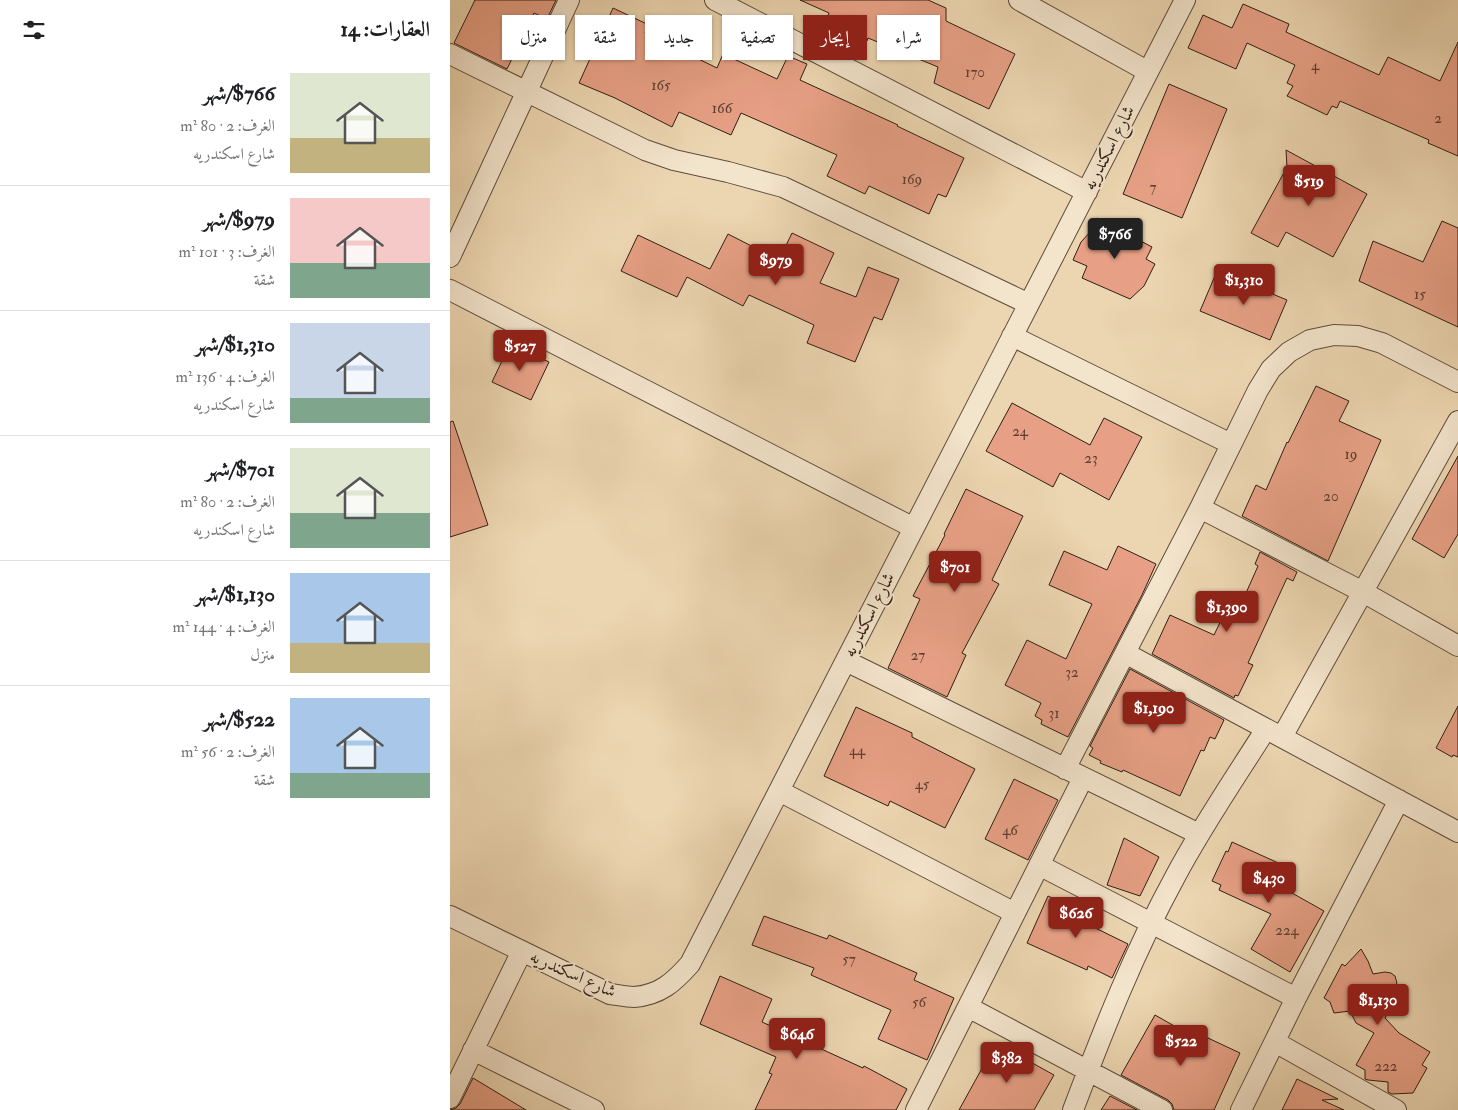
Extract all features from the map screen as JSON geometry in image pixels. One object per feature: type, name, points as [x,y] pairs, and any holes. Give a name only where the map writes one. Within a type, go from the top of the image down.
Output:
[{"type":"street","points":[[450,257],[569,0]]},
{"type":"street","points":[[715,0],[1086,192]]},
{"type":"street","points":[[1019,0],[1147,71]]},
{"type":"street","name":"شارع اسكندريه","points":[[450,916],[610,994],[633,997],[655,992],[675,981],[690,964],[1185,0]]},
{"type":"street","points":[[450,54],[645,150],[674,160],[728,172],[784,188],[1029,304]]},
{"type":"street","points":[[450,290],[914,528]]},
{"type":"street","points":[[916,1110],[1039,865],[1074,773],[1126,653],[1258,390],[1271,369],[1289,352],[1310,340],[1334,335],[1358,336],[1382,343],[1458,382]]},
{"type":"street","points":[[1012,336],[1231,444]]},
{"type":"street","points":[[1073,1110],[1128,972],[1151,923],[1198,834],[1274,733],[1363,592],[1457,426]]},
{"type":"street","points":[[1200,508],[1363,592],[1458,646]]},
{"type":"street","points":[[1126,653],[1458,832]]},
{"type":"street","points":[[846,661],[1198,834]]},
{"type":"street","points":[[779,791],[1015,913]]},
{"type":"street","points":[[1241,1110],[1296,998],[1399,800]]},
{"type":"street","points":[[1039,865],[1296,998]]},
{"type":"street","points":[[450,1098],[522,951]]},
{"type":"street","points":[[968,1007],[1162,1110]]},
{"type":"street","points":[[1275,1042],[1396,1110]]},
{"type":"street","points":[[473,1050],[594,1110]]},
{"type":"building","points":[[475,0],[556,0],[549,15],[534,13],[533,15],[502,15],[502,60],[511,60],[507,69],[454,43]]},
{"type":"building","points":[[800,0],[928,0],[946,8],[946,21],[1015,54],[989,109],[934,83],[938,67],[921,60],[940,60],[940,15],[877,15],[877,42],[868,38],[867,41],[867,15],[828,15],[829,13]]},
{"type":"building","points":[[1243,4],[1289,24],[1286,32],[1379,75],[1388,57],[1440,81],[1458,42],[1458,156],[1428,143],[1429,140],[1340,101],[1337,108],[1332,106],[1327,115],[1287,96],[1293,86],[1287,83],[1295,65],[1247,43],[1236,69],[1188,48],[1203,15],[1232,28]]},
{"type":"building","points":[[613,8],[628,15],[610,15]]},
{"type":"building","points":[[635,18],[645,23],[645,60],[701,60],[717,68],[722,56],[722,60],[736,60],[777,79],[786,60],[793,60],[793,58],[807,64],[800,80],[964,158],[946,197],[938,194],[929,214],[869,186],[865,194],[827,176],[837,155],[741,113],[731,135],[679,112],[672,127],[615,98],[579,83],[589,60],[635,60]]},
{"type":"building","points":[[1169,84],[1227,109],[1182,218],[1123,194]]},
{"type":"building","points":[[1286,150],[1367,194],[1333,257],[1286,232],[1278,247],[1251,233],[1287,167]]},
{"type":"building","points":[[1097,218],[1152,247],[1146,259],[1155,264],[1144,286],[1130,299],[1082,278],[1087,266],[1073,260],[1081,242],[1091,231]]},
{"type":"building","points":[[1442,221],[1458,228],[1458,327],[1359,281],[1373,241],[1423,262]]},
{"type":"building","points":[[792,233],[834,253],[820,283],[856,297],[868,267],[899,279],[882,320],[874,317],[855,362],[807,343],[814,325],[749,295],[743,306],[687,277],[677,297],[621,271],[638,235],[710,269],[728,234],[779,260]]},
{"type":"building","points":[[1217,271],[1287,300],[1270,340],[1200,311]]},
{"type":"building","points":[[510,344],[549,362],[531,400],[492,382]]},
{"type":"building","points":[[1316,386],[1349,401],[1339,421],[1381,440],[1328,561],[1242,516],[1256,485],[1266,490],[1287,442]]},
{"type":"building","points":[[1012,403],[1090,445],[1104,418],[1142,437],[1109,500],[1060,473],[1053,487],[986,451]]},
{"type":"building","points":[[453,421],[488,525],[450,537],[450,422]]},
{"type":"building","points":[[1458,456],[1458,534],[1444,558],[1412,539]]},
{"type":"building","points":[[966,489],[1023,516],[992,580],[999,584],[962,653],[966,655],[947,697],[888,668],[920,599],[913,596],[945,535]]},
{"type":"building","points":[[1118,546],[1156,564],[1142,595],[1068,737],[1041,724],[1042,720],[1035,716],[1041,703],[1005,685],[1027,640],[1066,659],[1092,604],[1049,585],[1064,551],[1107,570]]},
{"type":"building","points":[[1260,552],[1297,572],[1293,581],[1287,578],[1248,663],[1253,665],[1238,696],[1235,695],[1234,698],[1152,654],[1170,615],[1214,635],[1232,598],[1242,602],[1258,566],[1255,564]]},
{"type":"building","points":[[1130,669],[1224,720],[1215,739],[1210,737],[1204,751],[1201,750],[1180,796],[1123,770],[1122,772],[1100,763],[1101,761],[1089,755],[1093,748],[1090,746]]},
{"type":"building","points":[[1458,706],[1458,757],[1453,755],[1452,757],[1436,748]]},
{"type":"building","points":[[856,707],[912,733],[912,737],[975,769],[945,828],[890,801],[888,806],[824,776]]},
{"type":"building","points":[[1014,779],[1058,800],[1028,860],[985,839]]},
{"type":"building","points":[[1124,838],[1159,857],[1140,896],[1107,885]]},
{"type":"building","points":[[1232,842],[1285,866],[1276,884],[1324,911],[1290,972],[1251,949],[1271,914],[1219,890],[1221,885],[1212,881]]},
{"type":"building","points":[[1048,896],[1083,912],[1079,920],[1128,944],[1112,978],[1088,966],[1087,970],[1027,943]]},
{"type":"building","points":[[764,916],[827,939],[829,935],[917,973],[914,980],[954,998],[927,1060],[878,1039],[891,1010],[811,975],[814,968],[752,945]]},
{"type":"building","points":[[1361,949],[1373,974],[1385,972],[1395,976],[1397,983],[1389,994],[1396,998],[1385,1018],[1399,1033],[1430,1052],[1422,1065],[1427,1068],[1413,1093],[1392,1094],[1388,1092],[1388,1082],[1365,1079],[1365,1070],[1356,1065],[1374,1033],[1356,1023],[1350,1011],[1334,1013],[1330,1002],[1324,998],[1342,964],[1345,966]]},
{"type":"building","points":[[720,976],[772,999],[762,1022],[863,1068],[864,1066],[907,1089],[896,1110],[755,1110],[772,1074],[769,1073],[776,1057],[700,1024]]},
{"type":"building","points":[[1155,1015],[1206,1044],[1208,1038],[1240,1053],[1214,1110],[1174,1110],[1168,1100],[1121,1075]]},
{"type":"building","points":[[996,1043],[1054,1075],[1034,1110],[959,1110]]},
{"type":"building","points":[[473,1078],[526,1110],[450,1110],[460,1104]]},
{"type":"building","points":[[1297,1079],[1338,1099],[1322,1100],[1344,1110],[1282,1110]]},
{"type":"building","points":[[1110,1096],[1137,1110],[1101,1110]]}]
